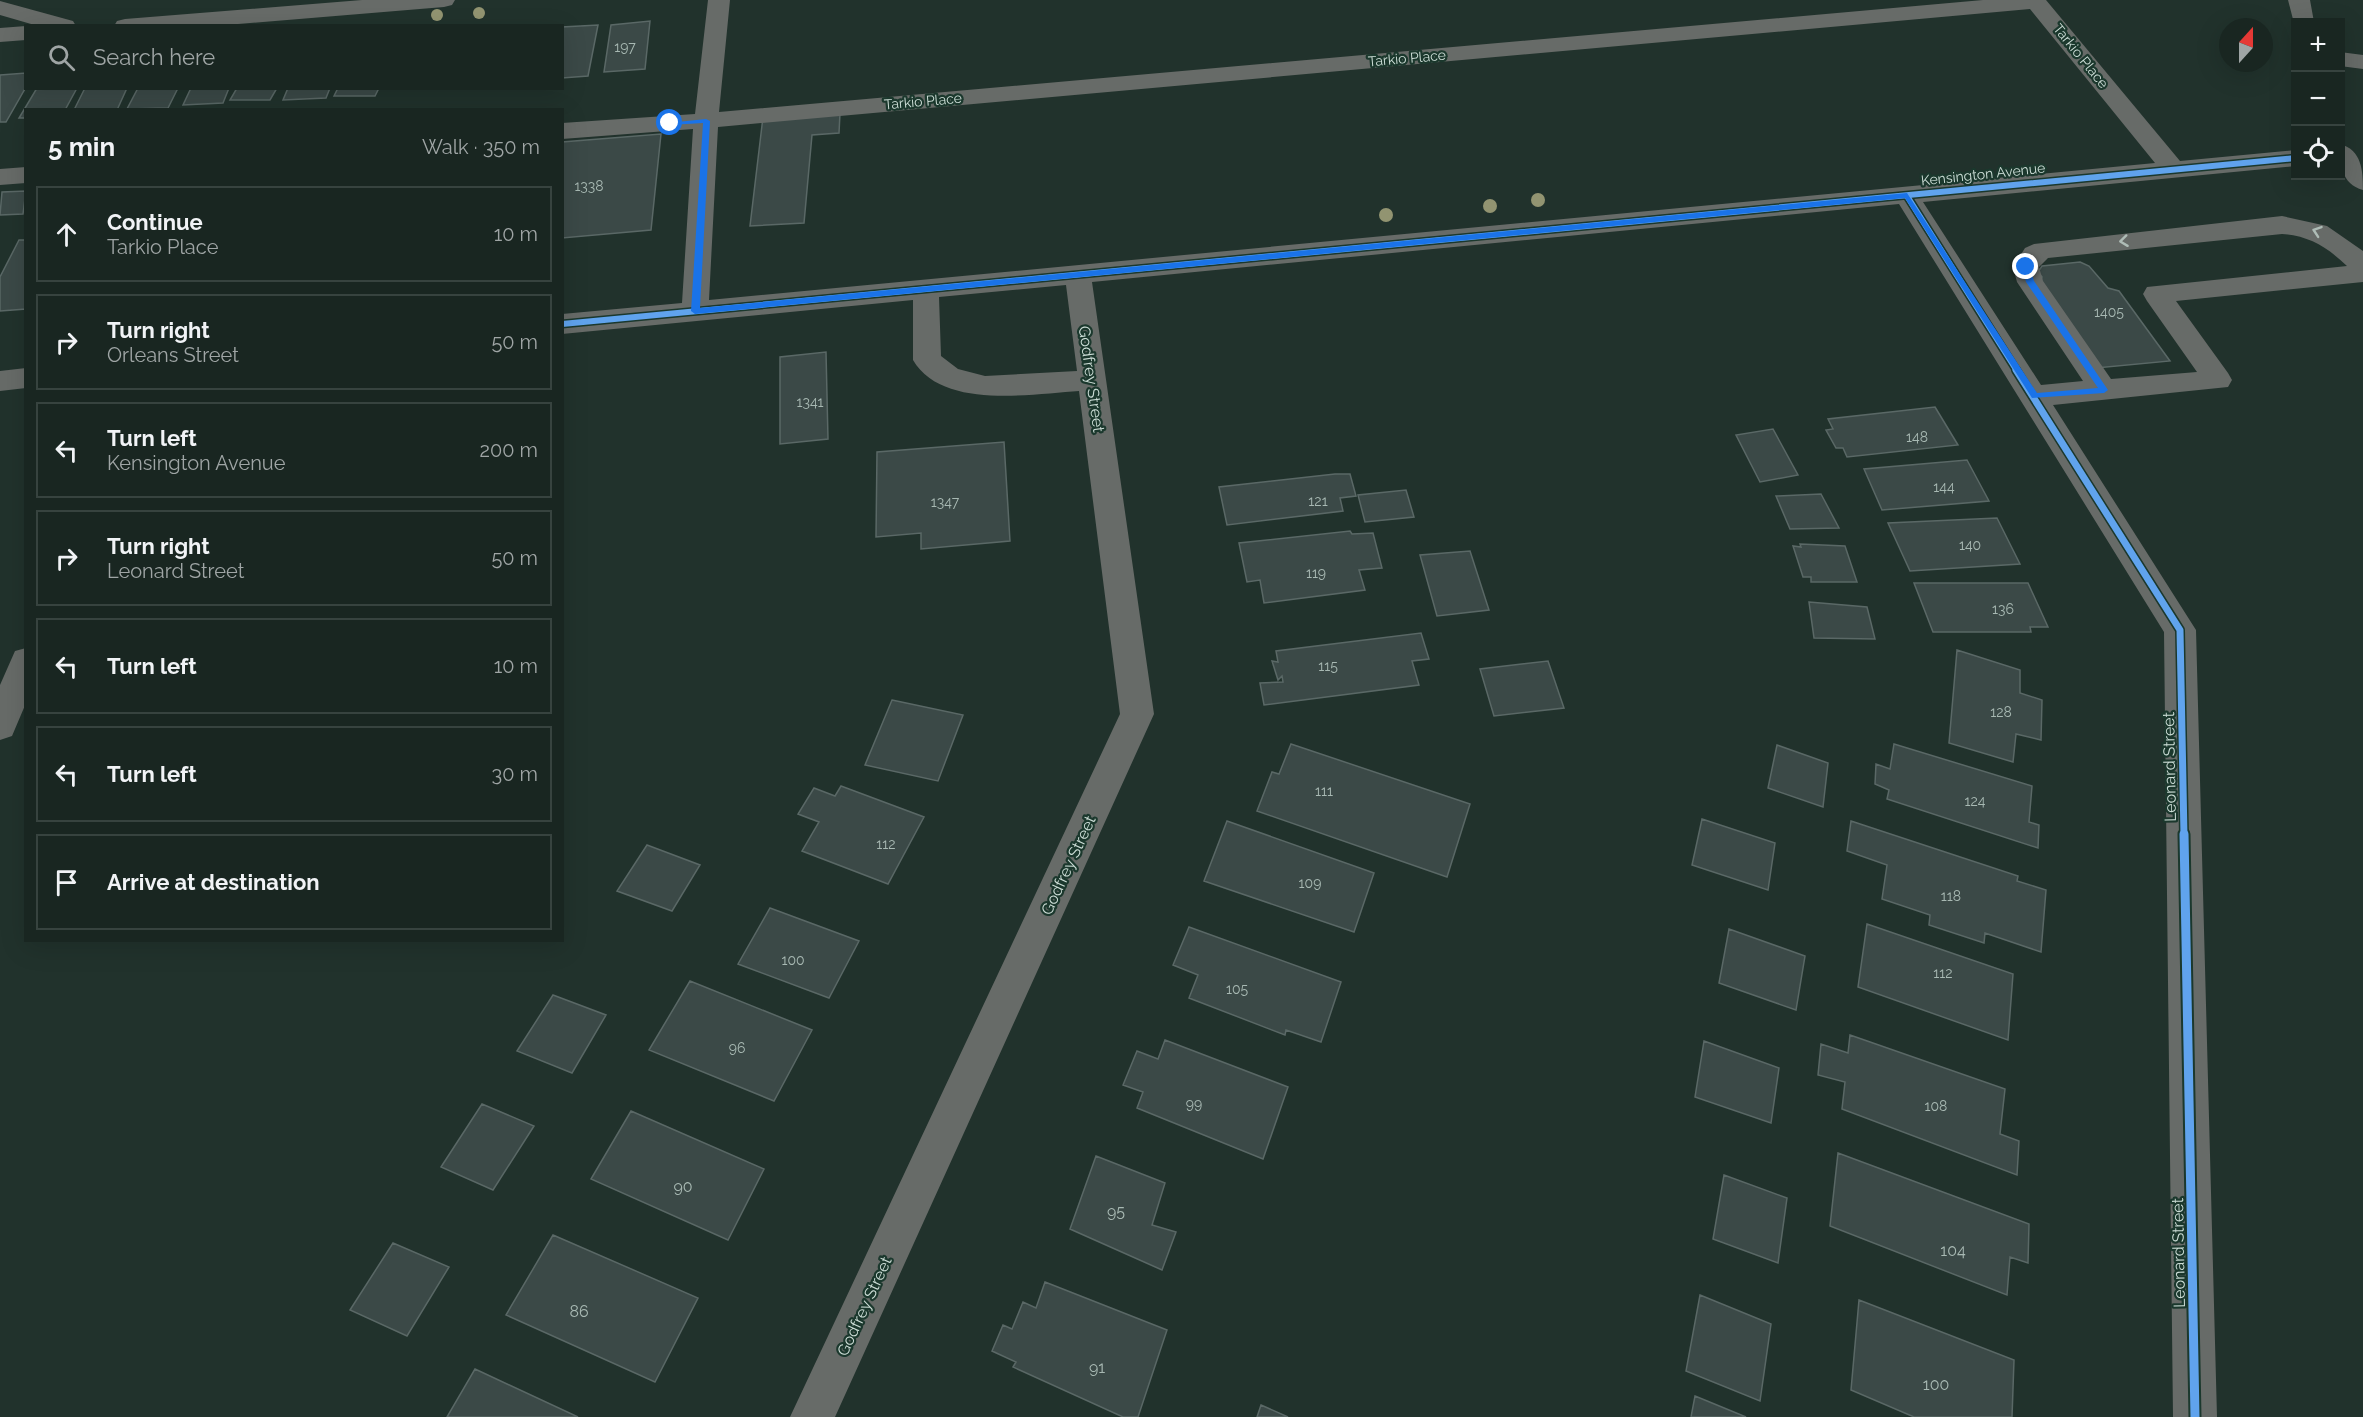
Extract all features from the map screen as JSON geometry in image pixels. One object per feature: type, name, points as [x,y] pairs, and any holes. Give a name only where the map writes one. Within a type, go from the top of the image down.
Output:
[{"type":"street","points":[[150,24],[444,0]]},
{"type":"street","points":[[695,311],[706,121],[719,0]]},
{"type":"street","points":[[2299,0],[2301,18]]},
{"type":"street","name":"Tarkio Place","points":[[564,131],[706,121],[2036,2],[2173,169]]},
{"type":"street","points":[[0,8],[59,24]]},
{"type":"street","points":[[0,35],[24,33]]},
{"type":"street","points":[[2345,60],[2363,62]]},
{"type":"street","points":[[2346,153],[2363,182]]},
{"type":"street","name":"Kensington Avenue","points":[[564,324],[2291,158]]},
{"type":"street","points":[[0,177],[24,175]]},
{"type":"street","name":"Leonard Street","points":[[1907,195],[2180,630],[2194,1417]]},
{"type":"street","points":[[2104,390],[2030,282],[2026,267],[2034,254],[2043,250],[2271,226],[2301,226],[2331,236],[2363,266]]},
{"type":"street","points":[[2035,396],[2218,380],[2156,294],[2363,273]]},
{"type":"street","name":"Godfrey Street","points":[[812,1417],[1137,714],[1078,275]]},
{"type":"street","points":[[926,290],[927,360],[949,377],[985,386],[1092,380]]},
{"type":"street","points":[[0,381],[24,378]]},
{"type":"street","points":[[0,726],[24,666]]},
{"type":"building","points":[[650,21],[645,69],[604,72],[611,25]]},
{"type":"building","points":[[598,25],[588,76],[564,78],[564,27]]},
{"type":"building","points":[[24,73],[24,90],[6,122],[0,122],[0,75]]},
{"type":"building","points":[[36,90],[76,90],[66,108],[25,108]]},
{"type":"building","points":[[84,90],[126,90],[118,108],[75,108]]},
{"type":"building","points":[[137,90],[177,90],[168,108],[128,108]]},
{"type":"building","points":[[190,90],[228,90],[223,103],[183,105]]},
{"type":"building","points":[[236,90],[276,90],[270,100],[230,100]]},
{"type":"building","points":[[287,90],[329,90],[326,98],[283,100]]},
{"type":"building","points":[[337,90],[378,90],[375,96],[334,96]]},
{"type":"building","points":[[840,113],[839,133],[812,135],[804,223],[750,226],[763,117]]},
{"type":"building","points":[[661,134],[651,230],[564,238],[564,142]]},
{"type":"building","points":[[24,191],[23,214],[0,215],[2,192]]},
{"type":"building","points":[[19,240],[24,240],[24,309],[0,311],[0,277]]},
{"type":"building","points":[[2080,262],[2089,266],[2108,288],[2119,291],[2170,361],[2096,368],[2040,286],[2042,277],[2038,272],[2042,266]]},
{"type":"building","points":[[826,352],[828,439],[780,444],[780,357]]},
{"type":"building","points":[[1935,407],[1958,445],[1847,457],[1843,448],[1836,448],[1826,430],[1833,429],[1828,419]]},
{"type":"building","points":[[1773,429],[1798,475],[1760,482],[1736,435]]},
{"type":"building","points":[[1004,442],[1010,541],[921,549],[921,533],[876,537],[877,452]]},
{"type":"building","points":[[1967,460],[1989,501],[1882,510],[1864,469]]},
{"type":"building","points":[[1350,474],[1356,496],[1340,498],[1343,511],[1227,525],[1219,487]]},
{"type":"building","points":[[1406,490],[1414,517],[1365,522],[1358,495]]},
{"type":"building","points":[[1821,494],[1839,528],[1790,529],[1776,496]]},
{"type":"building","points":[[1997,518],[2020,564],[1910,571],[1888,523]]},
{"type":"building","points":[[1350,531],[1352,534],[1373,533],[1382,568],[1359,570],[1365,590],[1264,603],[1260,580],[1247,582],[1239,543]]},
{"type":"building","points":[[1800,544],[1845,546],[1857,582],[1811,582],[1811,577],[1803,577],[1793,546],[1801,547]]},
{"type":"building","points":[[1470,551],[1489,610],[1437,616],[1420,555]]},
{"type":"building","points":[[1914,583],[2028,583],[2048,627],[2030,627],[2031,632],[1933,632]]},
{"type":"building","points":[[1809,602],[1867,607],[1875,639],[1814,638]]},
{"type":"building","points":[[1421,633],[1429,659],[1412,661],[1419,685],[1264,705],[1260,683],[1283,682],[1282,676],[1278,680],[1272,661],[1278,662],[1276,651]]},
{"type":"building","points":[[1957,650],[2020,670],[2020,693],[2042,700],[2041,740],[2016,734],[2013,762],[1949,743]]},
{"type":"building","points":[[1548,661],[1564,708],[1494,716],[1480,669]]},
{"type":"building","points":[[892,700],[963,715],[938,781],[865,765]]},
{"type":"building","points":[[1291,744],[1470,804],[1447,877],[1257,811],[1272,772],[1279,774]]},
{"type":"building","points":[[1894,744],[2032,786],[2029,822],[2039,825],[2038,848],[1887,799],[1889,790],[1875,784],[1876,764],[1890,769]]},
{"type":"building","points":[[1777,745],[1828,763],[1823,807],[1768,788]]},
{"type":"building","points":[[841,786],[924,817],[888,884],[802,851],[819,822],[798,814],[814,788],[835,796]]},
{"type":"building","points":[[1702,819],[1775,843],[1768,890],[1692,865]]},
{"type":"building","points":[[1227,821],[1374,873],[1354,932],[1204,881]]},
{"type":"building","points":[[1851,821],[2018,876],[2017,881],[2046,890],[2041,952],[1985,933],[1984,943],[1929,925],[1930,915],[1882,899],[1887,865],[1847,851]]},
{"type":"building","points":[[647,845],[700,865],[672,911],[617,891]]},
{"type":"building","points":[[770,908],[859,941],[829,998],[738,964]]},
{"type":"building","points":[[1867,924],[2013,974],[2008,1040],[1858,987]]},
{"type":"building","points":[[1189,927],[1341,982],[1321,1042],[1286,1030],[1285,1035],[1189,998],[1198,975],[1173,965]]},
{"type":"building","points":[[1729,929],[1805,956],[1796,1010],[1719,983]]},
{"type":"building","points":[[690,981],[812,1030],[774,1101],[649,1050]]},
{"type":"building","points":[[553,995],[606,1015],[572,1073],[517,1051]]},
{"type":"building","points":[[1850,1035],[2005,1089],[2000,1134],[2019,1141],[2017,1175],[1842,1109],[1845,1082],[1818,1075],[1821,1044],[1848,1053]]},
{"type":"building","points":[[1165,1040],[1288,1087],[1263,1159],[1137,1108],[1143,1092],[1123,1085],[1137,1051],[1158,1059]]},
{"type":"building","points":[[1704,1041],[1779,1068],[1771,1123],[1695,1097]]},
{"type":"building","points":[[482,1104],[534,1126],[493,1190],[441,1167]]},
{"type":"building","points":[[631,1111],[764,1169],[728,1240],[591,1179]]},
{"type":"building","points":[[1838,1153],[2029,1224],[2028,1263],[2010,1257],[2007,1295],[1830,1226]]},
{"type":"building","points":[[1096,1156],[1165,1183],[1152,1225],[1176,1232],[1162,1270],[1070,1229]]},
{"type":"building","points":[[1724,1175],[1787,1198],[1778,1263],[1713,1239]]},
{"type":"building","points":[[553,1235],[698,1298],[655,1382],[506,1315]]},
{"type":"building","points":[[393,1243],[449,1267],[407,1336],[350,1310]]},
{"type":"building","points":[[1045,1282],[1167,1330],[1138,1417],[1123,1417],[1013,1367],[1016,1362],[992,1351],[1003,1325],[1012,1329],[1023,1302],[1036,1308]]},
{"type":"building","points":[[1700,1295],[1771,1324],[1760,1401],[1686,1371]]},
{"type":"building","points":[[1859,1300],[2014,1360],[2012,1417],[1914,1417],[1851,1390]]},
{"type":"building","points":[[475,1369],[578,1417],[447,1417]]},
{"type":"building","points":[[1695,1396],[1746,1417],[1691,1417]]},
{"type":"building","points":[[1261,1405],[1288,1417],[1257,1417]]},
{"type":"cycle path","points":[[564,324],[2291,158]]},
{"type":"cycle path","points":[[1907,196],[2180,630],[2195,1417]]},
{"type":"route","points":[[670,123],[706,121],[695,311],[1907,195],[2035,396],[2104,390],[2030,282],[2026,267]]}]
